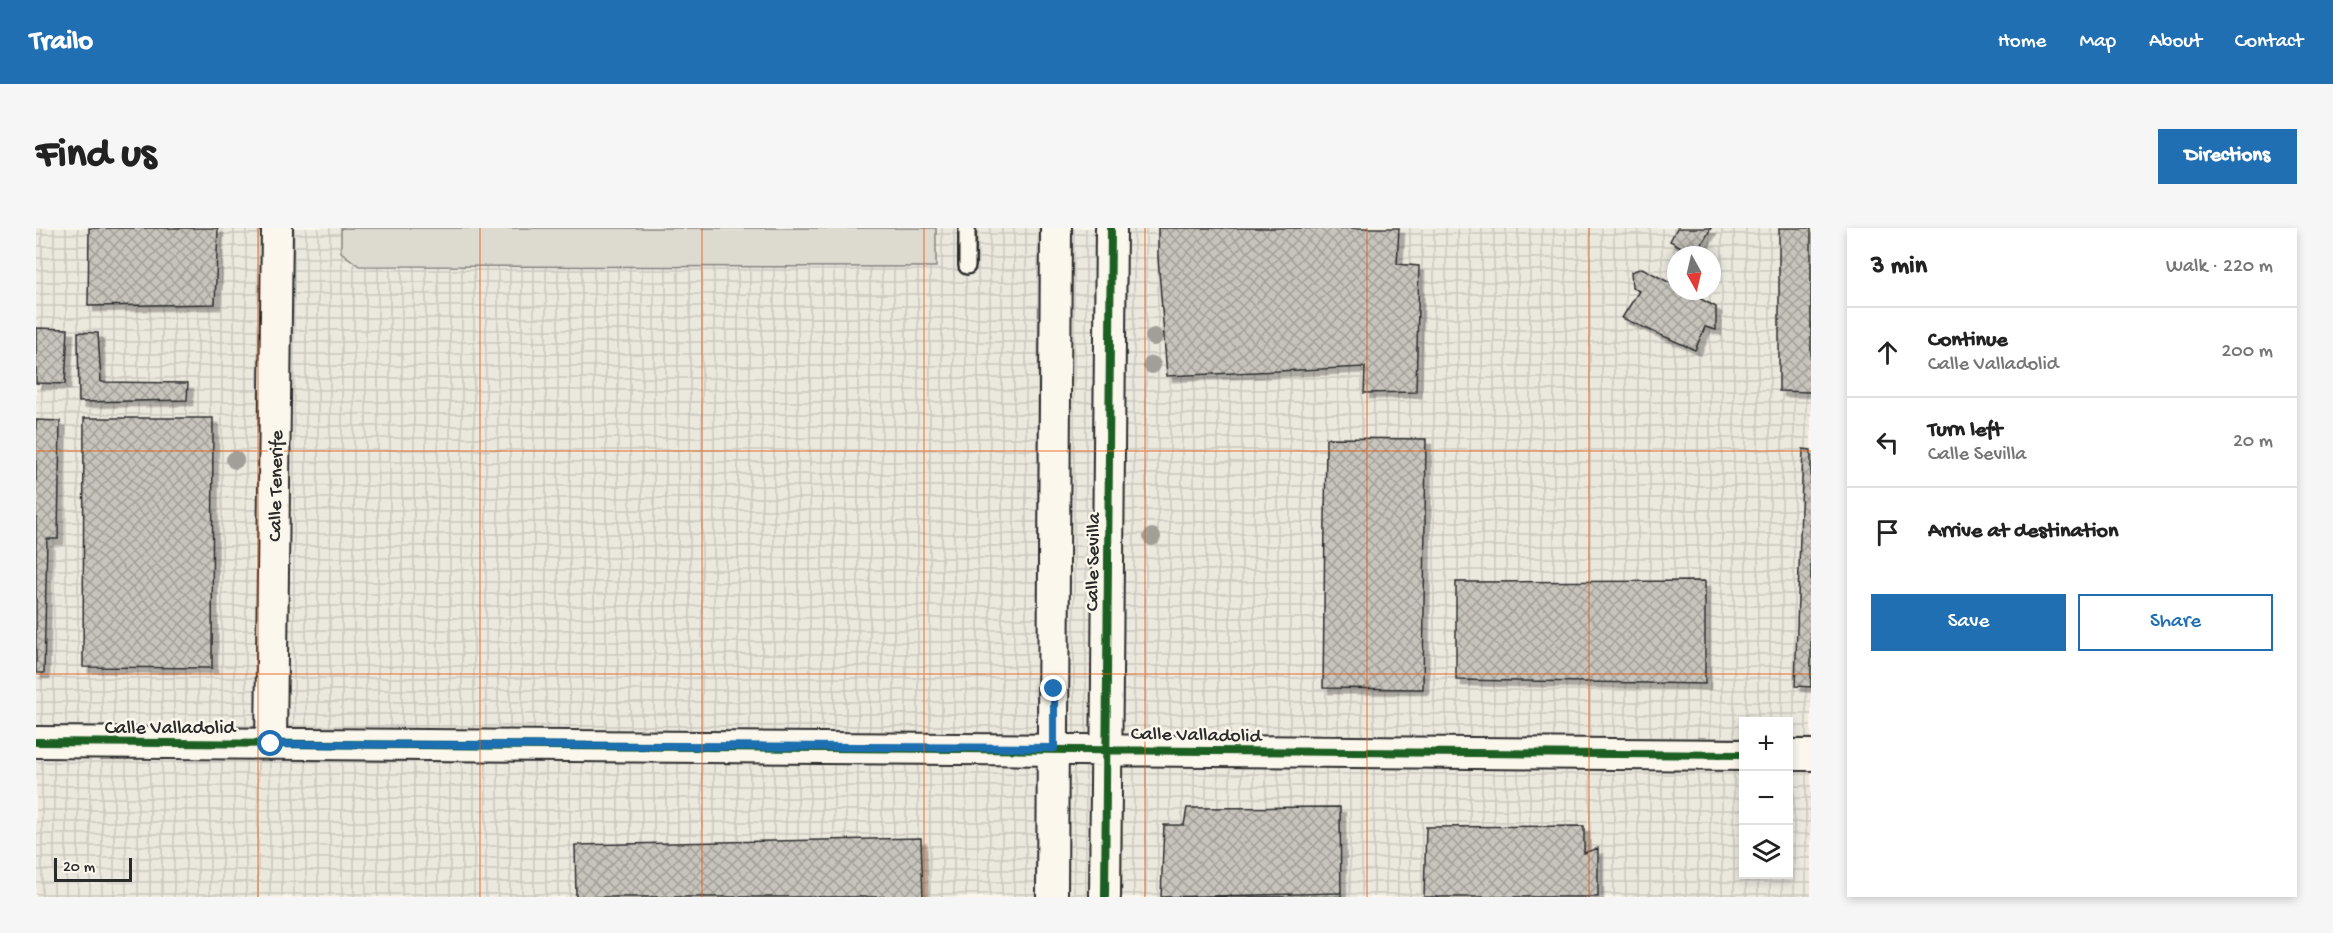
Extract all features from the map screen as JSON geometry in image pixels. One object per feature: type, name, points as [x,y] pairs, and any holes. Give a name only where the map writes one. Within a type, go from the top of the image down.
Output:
[{"type":"street","name":"Calle Tenerife","points":[[271,744],[277,228]]},
{"type":"street","name":"Calle Sevilla","points":[[1052,897],[1056,228]]},
{"type":"street","name":"Calle Sevilla","points":[[1105,897],[1111,228]]},
{"type":"street","name":"Calle Valladolid","points":[[36,742],[1739,754]]},
{"type":"street","points":[[1793,755],[1811,755]]},
{"type":"lane","points":[[967,228],[967,266]]},
{"type":"shaded area","points":[[36,228],[1811,228],[1811,897],[36,897]]},
{"type":"shaded area","points":[[341,228],[936,228],[936,267],[359,266],[341,252]]},
{"type":"building","points":[[89,228],[218,228],[215,304],[88,306]]},
{"type":"building","points":[[1158,228],[1399,228],[1397,264],[1419,266],[1416,392],[1364,393],[1365,367],[1167,376]]},
{"type":"building","points":[[1677,228],[1711,228],[1701,246],[1679,246],[1670,241]]},
{"type":"building","points":[[1779,228],[1811,228],[1811,392],[1779,391]]},
{"type":"building","points":[[1642,268],[1667,281],[1667,300],[1703,300],[1716,307],[1716,330],[1705,327],[1695,350],[1622,318],[1639,291],[1632,287],[1631,272]]},
{"type":"building","points":[[36,328],[68,329],[65,384],[36,383]]},
{"type":"building","points":[[78,332],[98,333],[101,382],[188,383],[187,400],[79,402]]},
{"type":"building","points":[[84,418],[213,418],[212,668],[83,667]]},
{"type":"building","points":[[36,420],[60,421],[58,539],[47,539],[44,673],[36,673]]},
{"type":"building","points":[[1326,438],[1426,439],[1423,689],[1323,688]]},
{"type":"building","points":[[1803,449],[1811,450],[1811,687],[1795,686]]},
{"type":"building","points":[[1705,581],[1705,684],[1456,680],[1456,582]]},
{"type":"building","points":[[1340,807],[1341,893],[1161,897],[1164,825],[1184,825],[1187,808]]},
{"type":"building","points":[[1584,826],[1584,853],[1598,848],[1598,897],[1424,897],[1426,827]]},
{"type":"building","points":[[921,838],[923,897],[576,897],[575,845]]},
{"type":"building","points":[[1341,893],[1341,897],[1169,897]]},
{"type":"cycle path","points":[[1105,897],[1111,228]]},
{"type":"cycle path","points":[[36,742],[1739,755]]},
{"type":"route","points":[[271,744],[1054,748],[1054,689]]}]
